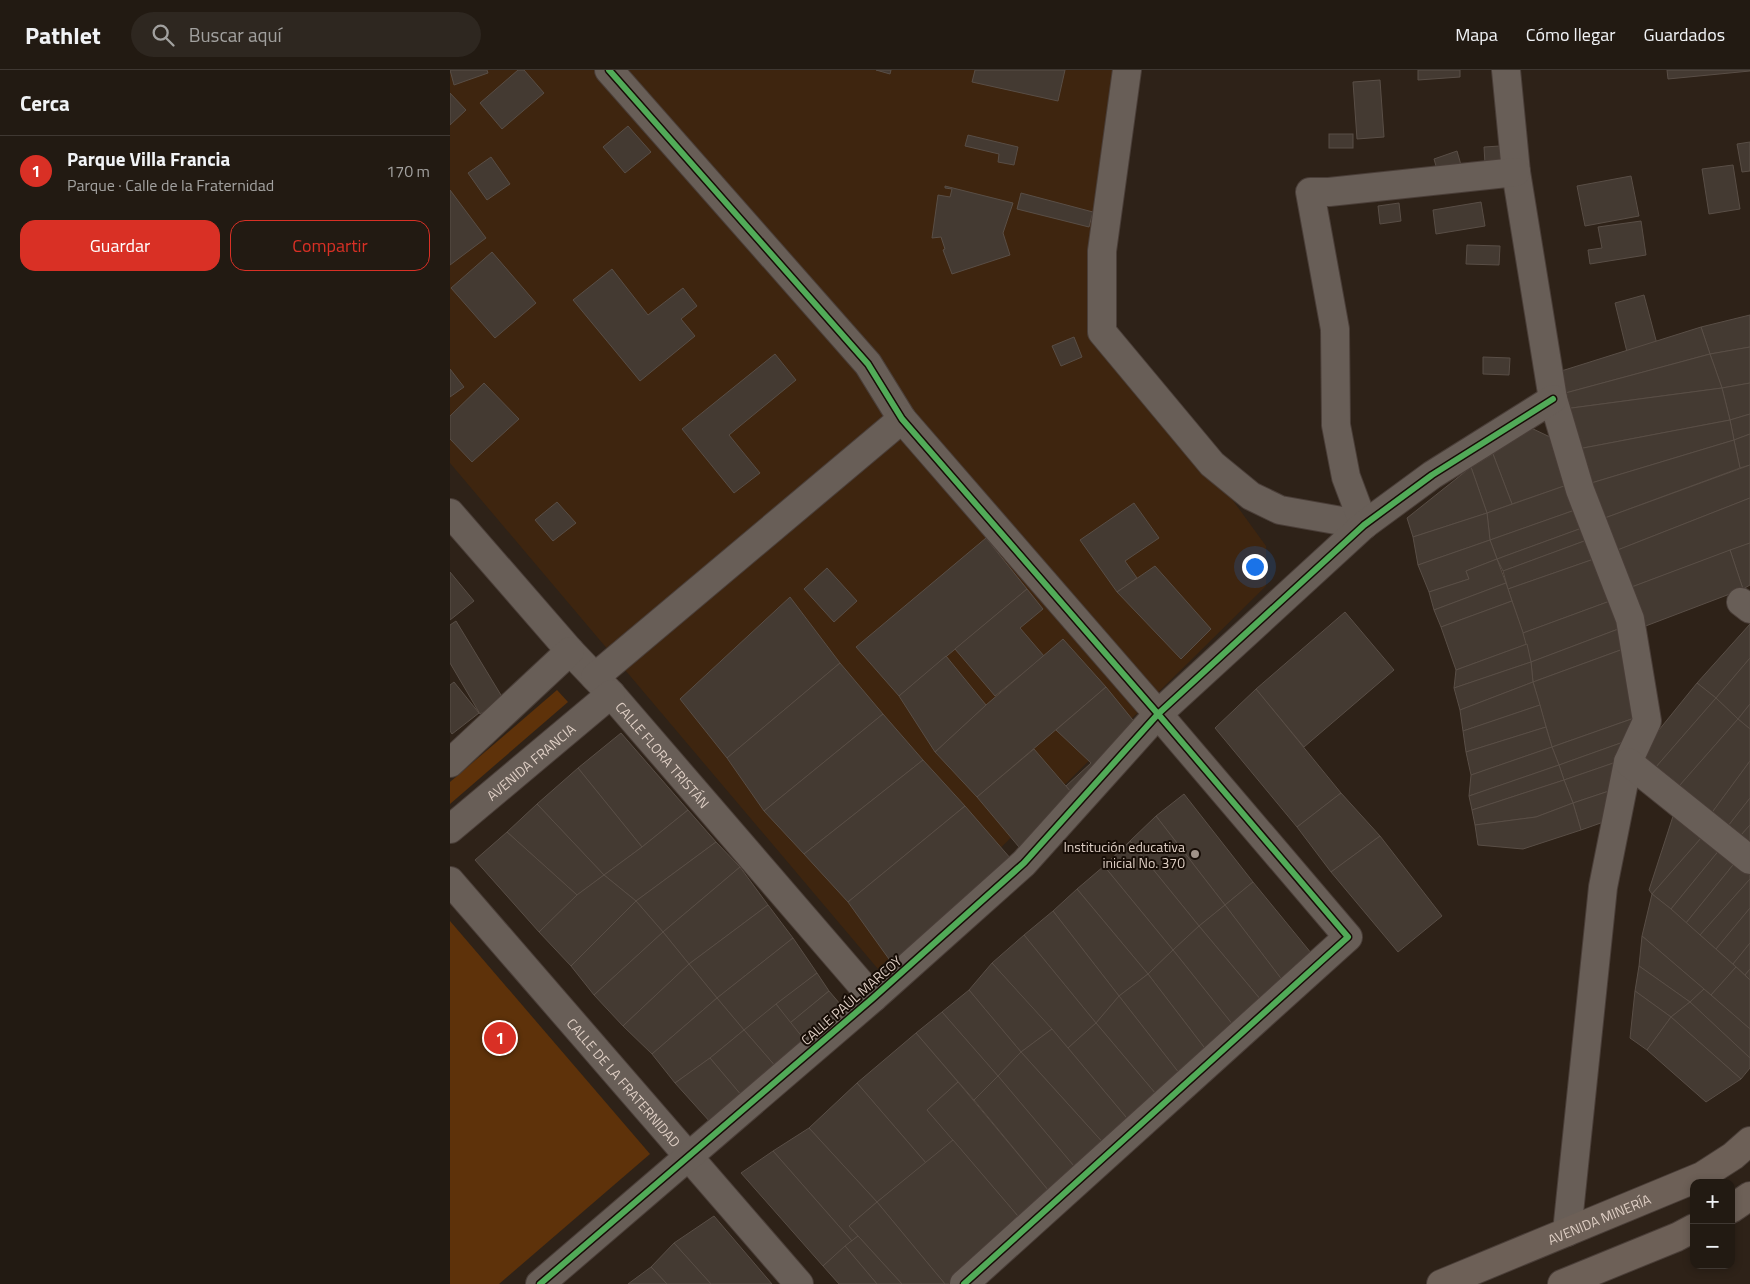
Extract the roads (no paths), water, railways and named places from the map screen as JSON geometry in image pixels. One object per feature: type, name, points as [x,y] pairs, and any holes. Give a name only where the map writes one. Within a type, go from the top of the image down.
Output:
[{"type":"main road","name":"AVENIDA MINERÍA","points":[[1441,1284],[1702,1176],[1733,1156],[1750,1141]]},
{"type":"main road","points":[[1735,1206],[1750,1196]]},
{"type":"main road","points":[[1562,1284],[1690,1230]]},
{"type":"street","points":[[609,70],[868,364],[902,419],[1158,714],[1348,937],[964,1284]]},
{"type":"street","points":[[1127,70],[1102,251],[1102,332],[1212,464],[1250,496],[1280,510],[1364,525]]},
{"type":"street","points":[[1506,70],[1516,172],[1554,399],[1580,490],[1630,620],[1647,721],[1628,762],[1603,887],[1567,1232]]},
{"type":"street","points":[[1364,525],[1346,477],[1336,425],[1335,329],[1310,192],[1330,192],[1516,172]]},
{"type":"street","name":"CALLE PAÚL MARCOY","points":[[540,1284],[873,998],[1024,863],[1158,714],[1364,525],[1432,475],[1554,399]]},
{"type":"street","name":"AVENIDA FRANCIA","points":[[450,830],[603,686],[902,419]]},
{"type":"street","name":"CALLE FLORA TRISTÁN","points":[[450,513],[570,651],[603,686],[873,998]]},
{"type":"street","points":[[450,763],[570,651]]},
{"type":"street","points":[[1628,762],[1750,860]]},
{"type":"street","name":"CALLE DE LA FRATERNIDAD","points":[[450,881],[799,1284]]},
{"type":"place","name":"Institución educativa inicial No. 370","points":[[1195,854]]},
{"type":"place","name":"Parque Villa Francia","points":[[500,1038]]}]
